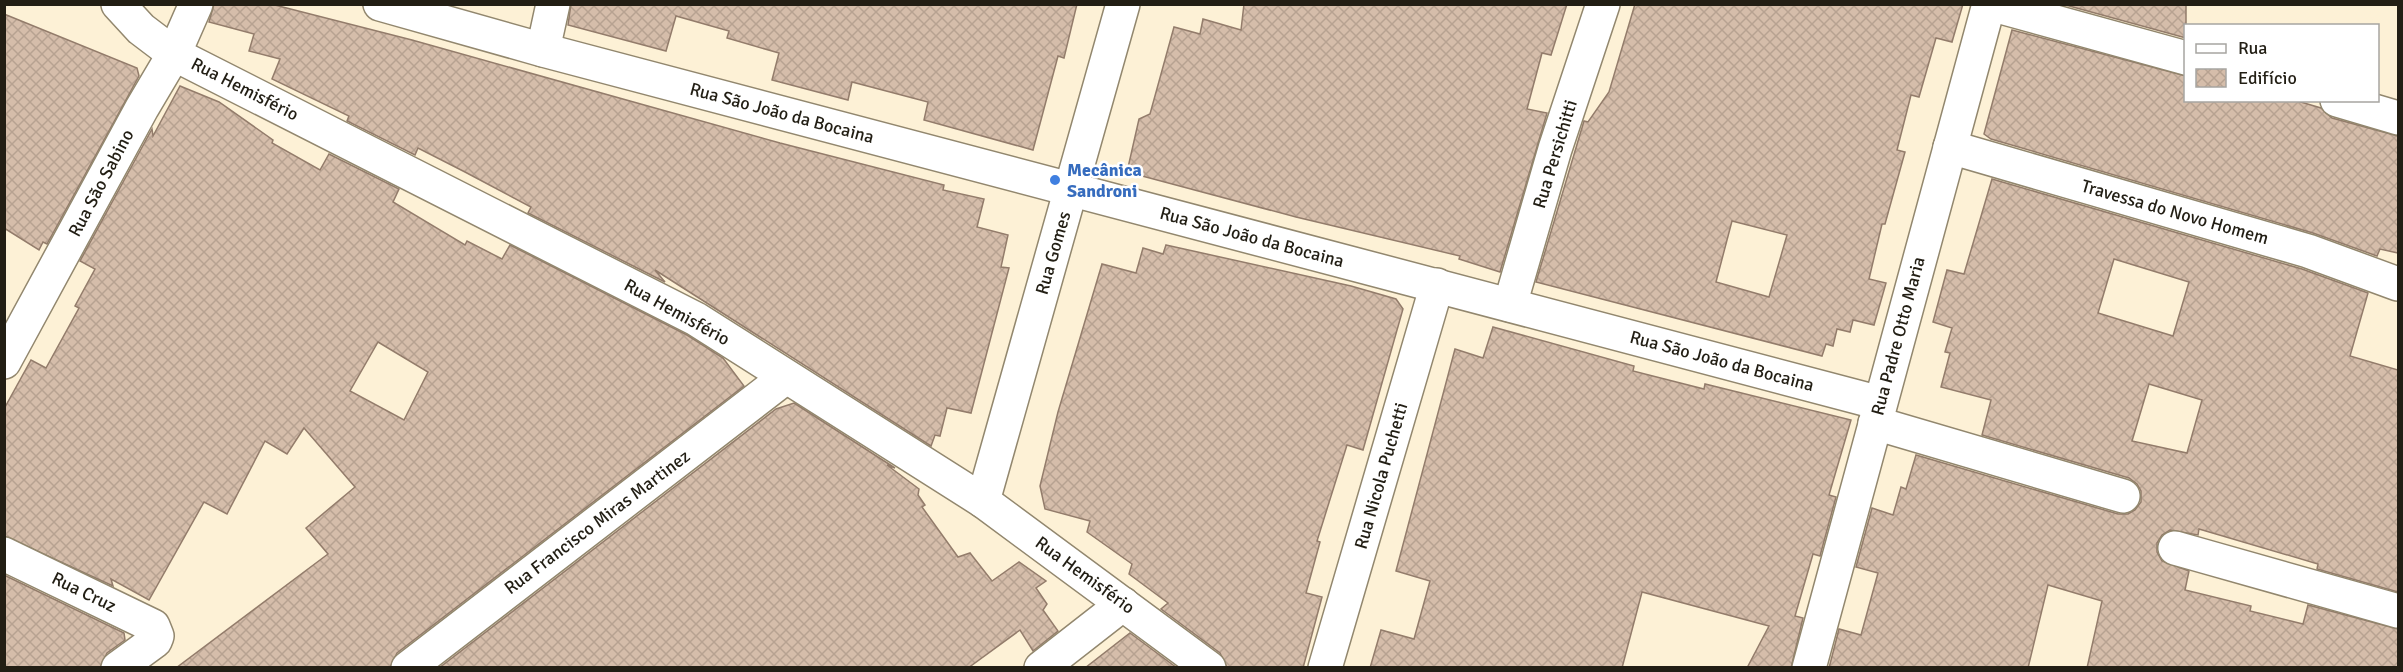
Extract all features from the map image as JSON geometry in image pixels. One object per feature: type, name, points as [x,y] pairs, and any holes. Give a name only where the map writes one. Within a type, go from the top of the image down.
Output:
[{"type":"street","name":"Rua Hemisfério","points":[[117,4],[141,29],[174,54],[696,319],[983,501],[1209,668]]},
{"type":"street","name":"Rua São Sabino","points":[[4,362],[142,108],[174,54],[196,4]]},
{"type":"street","name":"Rua São João da Bocaina","points":[[380,4],[543,50],[1510,305],[1877,413],[2123,496]]},
{"type":"street","points":[[543,50],[553,4]]},
{"type":"street","name":"Rua Gomes","points":[[983,501],[1123,4]]},
{"type":"street","name":"Rua Persichitti","points":[[1510,305],[1555,149],[1603,4]]},
{"type":"street","points":[[1989,4],[2184,57]]},
{"type":"street","name":"Rua Padre Otto Maria","points":[[1809,668],[1989,4]]},
{"type":"street","points":[[2344,102],[2398,118]]},
{"type":"street","name":"Travessa do Novo Homem","points":[[1950,147],[2297,248],[2398,284]]},
{"type":"street","name":"Rua Nicola Puchetti","points":[[1325,668],[1437,285]]},
{"type":"street","name":"Rua Francisco Miras Martinez","points":[[408,668],[786,377]]},
{"type":"street","points":[[2175,548],[2398,611]]},
{"type":"street","name":"Rua Cruz","points":[[4,554],[153,626],[157,636],[155,641],[117,668]]},
{"type":"street","points":[[1041,668],[1123,603]]},
{"type":"building","points":[[214,4],[271,4],[412,40],[780,143],[944,185],[943,190],[984,199],[977,227],[1008,235],[1001,267],[1009,268],[971,413],[947,408],[940,436],[935,435],[931,446],[655,270],[665,282],[528,213],[531,207],[465,172],[418,148],[415,155],[347,121],[349,116],[272,79],[280,59],[249,51],[254,34],[209,22]]},
{"type":"building","points":[[571,4],[1077,4],[1064,58],[1058,56],[1033,150],[924,120],[928,102],[852,82],[848,100],[772,80],[779,53],[727,38],[729,31],[676,16],[666,51],[568,25]]},
{"type":"building","points":[[1244,4],[1567,4],[1551,55],[1542,53],[1527,109],[1547,113],[1500,272],[1459,259],[1460,256],[1296,217],[1127,172],[1139,119],[1150,114],[1174,27],[1200,34],[1203,19],[1241,30]]},
{"type":"building","points":[[1635,4],[1963,4],[1952,42],[1936,38],[1919,97],[1911,95],[1897,150],[1905,152],[1885,224],[1882,224],[1869,279],[1886,283],[1874,325],[1853,320],[1850,332],[1837,329],[1833,346],[1826,344],[1822,356],[1536,282],[1584,121],[1588,122],[1609,92]],"holes":[[[1732,221],[1787,235],[1769,297],[1716,282]]]},
{"type":"building","points":[[2062,4],[2186,4],[2184,37]]},
{"type":"building","points":[[4,14],[137,68],[139,76],[47,244],[43,242],[39,250],[4,228]]},
{"type":"building","points":[[2012,30],[2184,75],[2184,102],[2301,102],[2321,108],[2332,118],[2398,136],[2398,253],[2380,249],[2377,256],[2313,233],[1991,139],[1984,134]]},
{"type":"building","points":[[180,86],[219,102],[273,140],[272,143],[320,170],[329,154],[399,189],[393,202],[465,245],[467,241],[502,259],[510,245],[687,335],[723,358],[744,386],[397,653],[390,668],[176,668],[328,554],[306,528],[355,487],[304,428],[287,454],[265,441],[227,514],[204,502],[149,600],[111,579],[113,586],[4,536],[4,409],[31,360],[46,368],[79,308],[75,306],[95,269],[80,261],[152,129],[153,136]],"holes":[[[378,342],[428,372],[404,420],[350,391]]]},
{"type":"building","points":[[1992,179],[2302,269],[2368,293],[2350,356],[2398,370],[2398,592],[2317,569],[2318,564],[2199,529],[2198,535],[2170,530],[2162,535],[2157,543],[2157,552],[2162,561],[2189,571],[2185,590],[2251,606],[2250,611],[2303,624],[2308,605],[2398,629],[2398,668],[2087,668],[2102,601],[2048,585],[2028,668],[1829,668],[1839,629],[1861,635],[1878,573],[1856,567],[1872,508],[1893,515],[1901,487],[1906,489],[1916,455],[2118,514],[2128,514],[2135,510],[2141,502],[2141,491],[2137,484],[2129,478],[1982,435],[1991,400],[1941,387],[1950,353],[1945,352],[1952,328],[1933,322],[1947,270],[1964,274]],"holes":[[[2114,259],[2189,282],[2173,336],[2098,313]],[[2149,384],[2202,400],[2187,453],[2132,441]]]},
{"type":"building","points":[[1166,245],[1351,286],[1396,299],[1403,309],[1363,450],[1347,445],[1317,541],[1320,542],[1306,593],[1322,597],[1303,668],[1227,668],[1220,653],[1161,609],[1168,603],[1129,574],[1132,564],[1087,532],[1090,521],[1045,509],[1040,486],[1058,412],[1102,264],[1136,273],[1143,248],[1163,254]]},
{"type":"building","points":[[1493,327],[1634,366],[1633,371],[1704,389],[1705,384],[1851,420],[1829,495],[1836,497],[1820,556],[1813,554],[1795,616],[1803,618],[1791,668],[1747,668],[1769,626],[1642,592],[1622,668],[1370,668],[1381,630],[1414,639],[1430,581],[1396,571],[1455,349],[1483,358]]},
{"type":"building","points":[[794,403],[895,468],[887,465],[919,489],[918,495],[925,505],[922,507],[958,557],[970,553],[992,581],[1019,562],[1046,581],[1036,588],[1047,604],[1043,610],[1058,631],[1033,651],[1020,630],[968,668],[439,668],[776,409]]},
{"type":"building","points":[[4,575],[124,633],[125,640],[107,653],[100,668],[4,668]]},
{"type":"building","points":[[1130,633],[1177,668],[1085,668]]},
{"type":"place","name":"Mecânica Sandroni","points":[[1055,180]]}]
